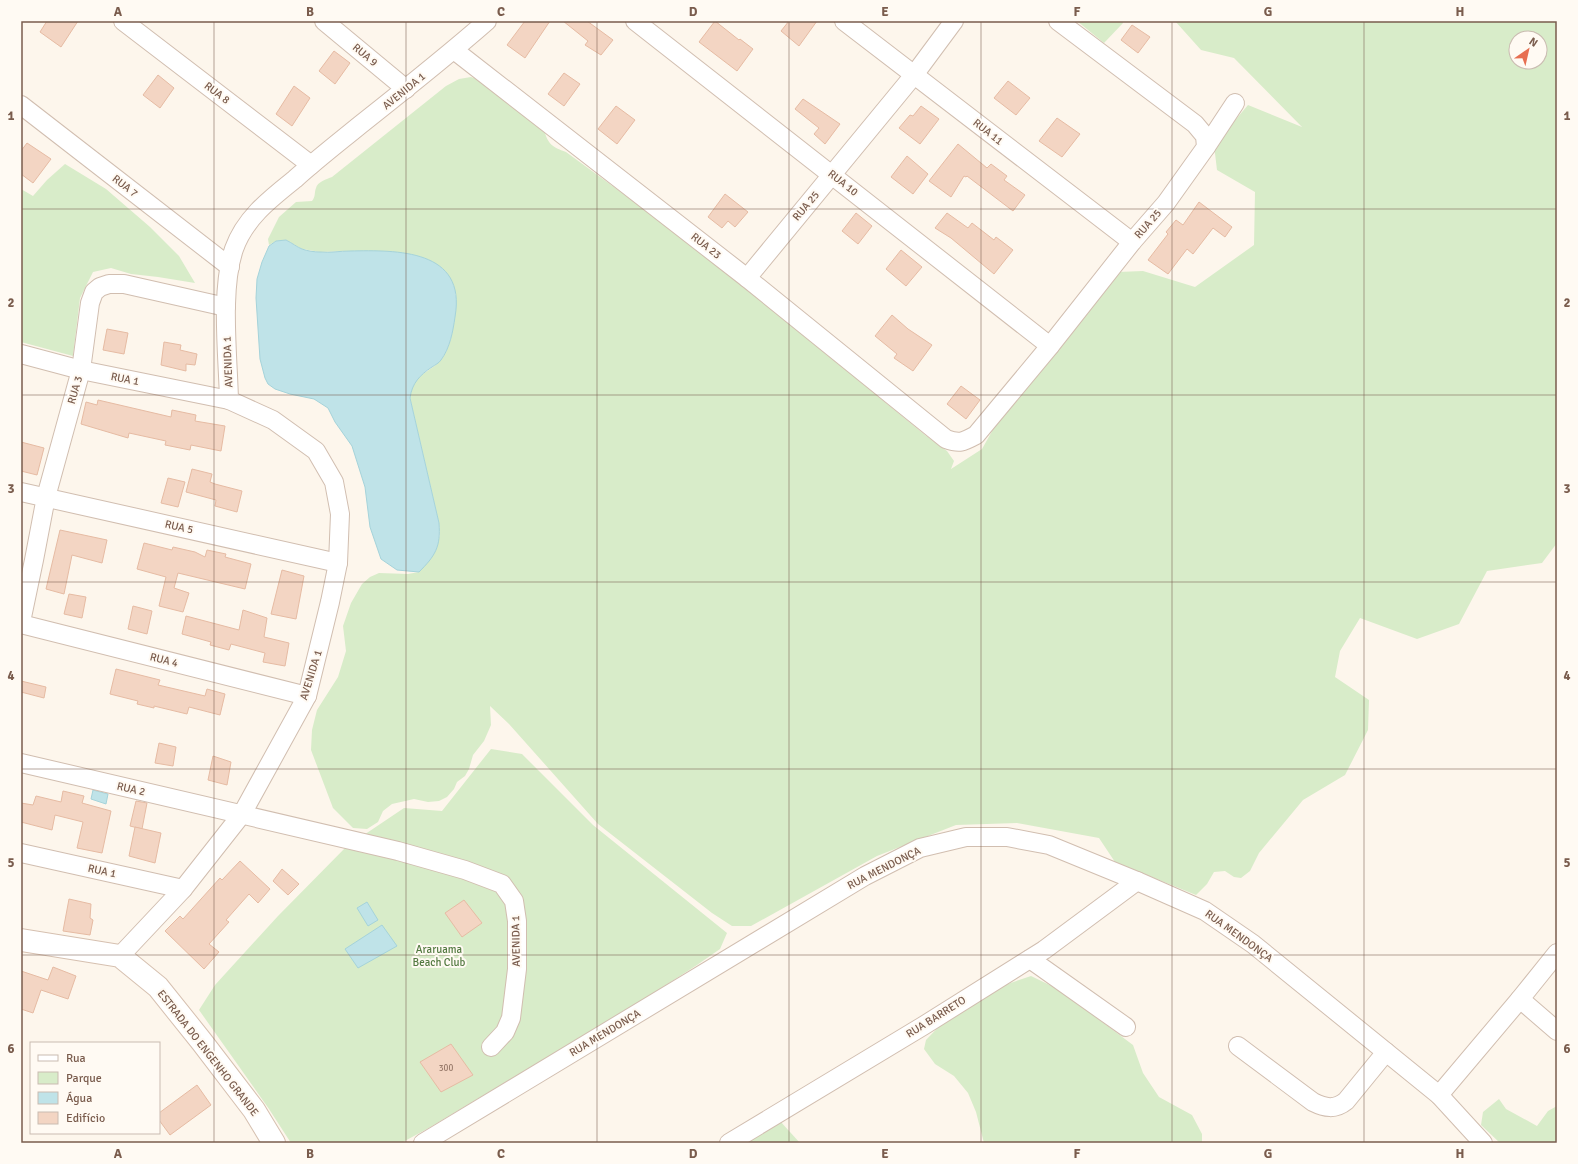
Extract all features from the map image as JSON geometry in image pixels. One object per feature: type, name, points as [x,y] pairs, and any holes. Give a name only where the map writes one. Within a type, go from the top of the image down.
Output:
[{"type":"street","name":"RUA 8","points":[[123,21],[311,165]]},
{"type":"street","name":"RUA 9","points":[[324,21],[406,89]]},
{"type":"street","name":"AVENIDA 1","points":[[120,956],[183,889],[242,814],[307,696],[327,616],[338,562],[340,514],[334,482],[316,451],[273,420],[229,400],[226,308],[230,267],[235,249],[251,218],[265,204],[454,50],[487,21]]},
{"type":"street","name":"RUA 10","points":[[635,21],[1050,346]]},
{"type":"street","name":"RUA 11","points":[[844,21],[1132,242]]},
{"type":"street","name":"RUA 25","points":[[747,278],[914,76],[954,21]]},
{"type":"street","points":[[1058,21],[1195,124],[1205,136],[1206,147]]},
{"type":"street","name":"RUA 23","points":[[454,50],[747,278],[946,439],[956,443]]},
{"type":"street","name":"RUA 25","points":[[956,443],[965,441],[976,434],[1050,346],[1132,242],[1166,204],[1235,103]]},
{"type":"street","name":"RUA 7","points":[[21,105],[230,267]]},
{"type":"street","name":"RUA 3","points":[[21,623],[46,497],[81,370],[90,303],[94,292],[100,286],[109,284],[124,284],[226,308]]},
{"type":"street","name":"RUA 1","points":[[21,354],[81,370],[229,400]]},
{"type":"street","name":"RUA 5","points":[[21,492],[338,562]]},
{"type":"street","name":"RUA 4","points":[[21,623],[307,696]]},
{"type":"street","name":"RUA 2","points":[[21,763],[242,814]]},
{"type":"street","name":"AVENIDA 1","points":[[242,814],[398,851],[465,870],[502,884],[514,901],[517,921],[517,969],[511,1018],[505,1032],[491,1048]]},
{"type":"street","name":"RUA MENDONÇA","points":[[423,1143],[865,876],[920,848],[966,837],[1007,837],[1049,845],[1205,911],[1253,944],[1439,1095],[1483,1143]]},
{"type":"street","name":"RUA 1","points":[[21,853],[183,889]]},
{"type":"street","name":"RUA BARRETO","points":[[729,1143],[1030,959],[1137,881]]},
{"type":"street","name":"ESTRADA DO ENGENHO GRANDE","points":[[21,940],[120,956],[158,986],[254,1110],[274,1143]]},
{"type":"street","points":[[1439,1095],[1557,953]]},
{"type":"street","points":[[1030,959],[1126,1027]]},
{"type":"street","points":[[1520,999],[1557,1031]]},
{"type":"street","points":[[1238,1046],[1313,1102],[1322,1107],[1331,1108],[1340,1106],[1346,1101],[1386,1052]]},
{"type":"green space","points":[[1077,21],[1123,21],[1123,23],[1104,43]]},
{"type":"green space","points":[[1175,21],[1557,21],[1557,543],[1542,563],[1487,571],[1459,624],[1417,639],[1360,618],[1340,651],[1335,677],[1369,700],[1368,730],[1345,775],[1303,800],[1259,853],[1250,871],[1241,878],[1234,877],[1225,871],[1214,872],[1207,884],[1196,895],[1115,862],[1099,838],[1017,823],[956,825],[877,856],[751,926],[732,926],[712,913],[598,824],[509,724],[490,706],[491,725],[484,741],[473,755],[469,769],[465,776],[457,782],[454,789],[447,797],[439,801],[428,802],[414,799],[392,804],[383,811],[378,822],[367,829],[353,828],[333,808],[311,750],[312,730],[317,710],[338,677],[346,651],[343,626],[351,603],[362,584],[370,577],[379,573],[408,574],[419,572],[440,536],[439,523],[410,398],[417,379],[440,361],[448,347],[453,329],[456,293],[395,252],[320,252],[302,249],[286,240],[276,241],[269,245],[268,239],[279,217],[296,202],[312,201],[318,184],[332,177],[446,86],[459,79],[471,77],[484,82],[544,130],[547,139],[554,147],[566,152],[718,265],[925,435],[947,451],[954,461],[951,469],[982,449],[1000,417],[1118,272],[1143,271],[1195,287],[1254,245],[1255,192],[1217,170],[1214,145],[1248,105],[1302,127],[1234,58],[1201,50]]},
{"type":"green space","points":[[65,164],[106,189],[150,227],[179,256],[195,283],[131,274],[111,268],[93,272],[80,298],[73,356],[21,342],[21,189],[33,196],[47,180]]},
{"type":"green space","name":"Araruama Beach Club","points":[[491,749],[522,754],[593,825],[727,933],[720,949],[638,1003],[401,1143],[291,1143],[269,1109],[199,1010],[215,985],[278,916],[346,847],[404,808],[442,811]]},
{"type":"green space","points":[[1031,976],[1058,989],[1133,1045],[1143,1073],[1159,1097],[1192,1115],[1202,1134],[1202,1143],[984,1143],[976,1112],[968,1093],[954,1076],[935,1064],[924,1049],[926,1040],[950,1015],[987,991]]},
{"type":"green space","points":[[1499,1099],[1506,1109],[1537,1126],[1548,1111],[1557,1106],[1557,1143],[1500,1143],[1481,1125],[1483,1112]]},
{"type":"green space","points":[[780,1121],[800,1143],[743,1143]]},
{"type":"water","points":[[286,240],[302,249],[313,252],[388,251],[425,258],[439,266],[450,278],[456,295],[455,317],[449,345],[440,361],[417,380],[410,398],[439,523],[439,539],[436,550],[433,556],[419,572],[397,570],[381,559],[370,527],[365,487],[352,446],[335,422],[328,408],[314,399],[275,389],[268,384],[265,378],[260,359],[256,298],[257,279],[269,246],[276,241]]},
{"type":"water","points":[[93,790],[108,794],[106,804],[91,799]]},
{"type":"water","points":[[367,902],[378,920],[368,926],[357,908]]},
{"type":"water","points":[[382,925],[397,946],[358,968],[345,949]]},
{"type":"building","points":[[47,21],[78,21],[61,47],[40,32]]},
{"type":"building","points":[[525,21],[550,21],[525,58],[507,45]]},
{"type":"building","points":[[563,21],[587,21],[613,40],[601,55],[585,45],[588,41]]},
{"type":"building","points":[[715,21],[753,49],[737,71],[699,42]]},
{"type":"building","points":[[789,21],[817,21],[799,46],[781,31]]},
{"type":"building","points":[[1132,25],[1150,37],[1138,53],[1121,40]]},
{"type":"building","points":[[334,51],[350,63],[335,84],[319,71]]},
{"type":"building","points":[[564,73],[580,84],[564,106],[548,94]]},
{"type":"building","points":[[158,75],[174,88],[160,108],[143,95]]},
{"type":"building","points":[[1008,81],[1030,98],[1016,115],[994,98]]},
{"type":"building","points":[[294,86],[310,98],[292,126],[276,114]]},
{"type":"building","points":[[803,99],[840,124],[825,144],[814,134],[819,128],[795,109]]},
{"type":"building","points":[[616,106],[635,120],[617,144],[598,129]]},
{"type":"building","points":[[921,106],[939,119],[920,144],[899,128],[910,115],[913,116]]},
{"type":"building","points":[[1057,118],[1080,134],[1062,157],[1039,141]]},
{"type":"building","points":[[27,143],[51,159],[33,183],[21,174],[21,151]]},
{"type":"building","points":[[958,144],[987,168],[991,164],[1007,176],[1004,180],[1025,195],[1013,211],[967,176],[964,176],[951,197],[929,181]]},
{"type":"building","points":[[907,156],[928,174],[913,194],[891,177]]},
{"type":"building","points":[[725,194],[748,212],[735,227],[728,221],[722,228],[708,217]]},
{"type":"building","points":[[1199,202],[1232,227],[1225,237],[1213,228],[1193,254],[1187,249],[1168,274],[1148,260],[1168,234],[1166,232],[1176,220],[1183,225]]},
{"type":"building","points":[[856,213],[872,226],[858,244],[842,231]]},
{"type":"building","points":[[947,213],[968,228],[972,223],[994,240],[996,237],[1013,250],[994,274],[951,238],[935,228]]},
{"type":"building","points":[[901,250],[922,267],[906,286],[886,269]]},
{"type":"building","points":[[892,315],[908,329],[932,345],[913,371],[894,358],[897,354],[875,336]]},
{"type":"building","points":[[107,329],[128,333],[124,354],[103,350]]},
{"type":"building","points":[[164,342],[181,345],[180,350],[197,354],[195,365],[186,364],[186,371],[161,365]]},
{"type":"building","points":[[961,386],[980,400],[966,419],[947,404]]},
{"type":"building","points":[[98,400],[171,417],[172,410],[196,415],[195,421],[225,426],[221,451],[191,445],[190,450],[165,445],[166,441],[129,433],[128,438],[81,424],[86,402],[97,405]]},
{"type":"building","points":[[21,442],[44,448],[37,475],[21,471]]},
{"type":"building","points":[[192,469],[212,474],[210,482],[242,491],[237,512],[215,506],[216,500],[186,492]]},
{"type":"building","points":[[168,478],[185,482],[178,507],[161,503]]},
{"type":"building","points":[[60,530],[107,540],[102,563],[72,555],[64,594],[46,589]]},
{"type":"building","points":[[144,543],[172,550],[173,547],[195,552],[205,557],[207,550],[226,554],[225,557],[251,564],[245,589],[178,573],[174,588],[189,593],[183,612],[159,606],[166,577],[137,569]]},
{"type":"building","points":[[282,570],[304,576],[296,619],[271,614]]},
{"type":"building","points":[[69,594],[86,597],[82,618],[64,614]]},
{"type":"building","points":[[133,606],[152,611],[147,634],[128,629]]},
{"type":"building","points":[[243,610],[267,618],[264,637],[289,643],[285,666],[263,662],[265,653],[231,644],[229,650],[210,645],[211,642],[182,634],[186,616],[239,630]]},
{"type":"building","points":[[116,669],[160,680],[158,685],[205,696],[207,689],[225,694],[220,715],[189,707],[187,714],[154,706],[154,708],[137,704],[138,701],[110,694]]},
{"type":"building","points":[[21,681],[46,687],[44,698],[21,692]]},
{"type":"building","points":[[159,743],[176,747],[173,766],[155,763]]},
{"type":"building","points":[[213,756],[231,762],[227,785],[208,780]]},
{"type":"building","points":[[63,791],[84,796],[82,803],[111,811],[102,853],[77,848],[83,822],[55,815],[52,830],[21,822],[21,803],[33,805],[36,796],[61,802]]},
{"type":"building","points":[[136,801],[147,803],[142,829],[130,826]]},
{"type":"building","points":[[135,827],[161,833],[155,863],[129,856]]},
{"type":"building","points":[[240,861],[270,889],[258,903],[249,894],[226,920],[229,922],[209,944],[219,952],[204,969],[165,931],[180,916],[183,919],[220,878],[222,880]]},
{"type":"building","points":[[282,869],[299,884],[288,895],[273,881]]},
{"type":"building","points":[[69,899],[91,904],[90,918],[93,920],[90,935],[63,931]]},
{"type":"building","points":[[464,900],[482,923],[462,937],[445,913]]},
{"type":"building","points":[[53,967],[76,976],[68,999],[41,990],[33,1013],[21,1009],[21,971],[48,980]]},
{"type":"building","points":[[451,1044],[473,1075],[441,1092],[420,1062]]},
{"type":"building","points":[[197,1085],[211,1105],[170,1135],[160,1121],[160,1112]]}]
